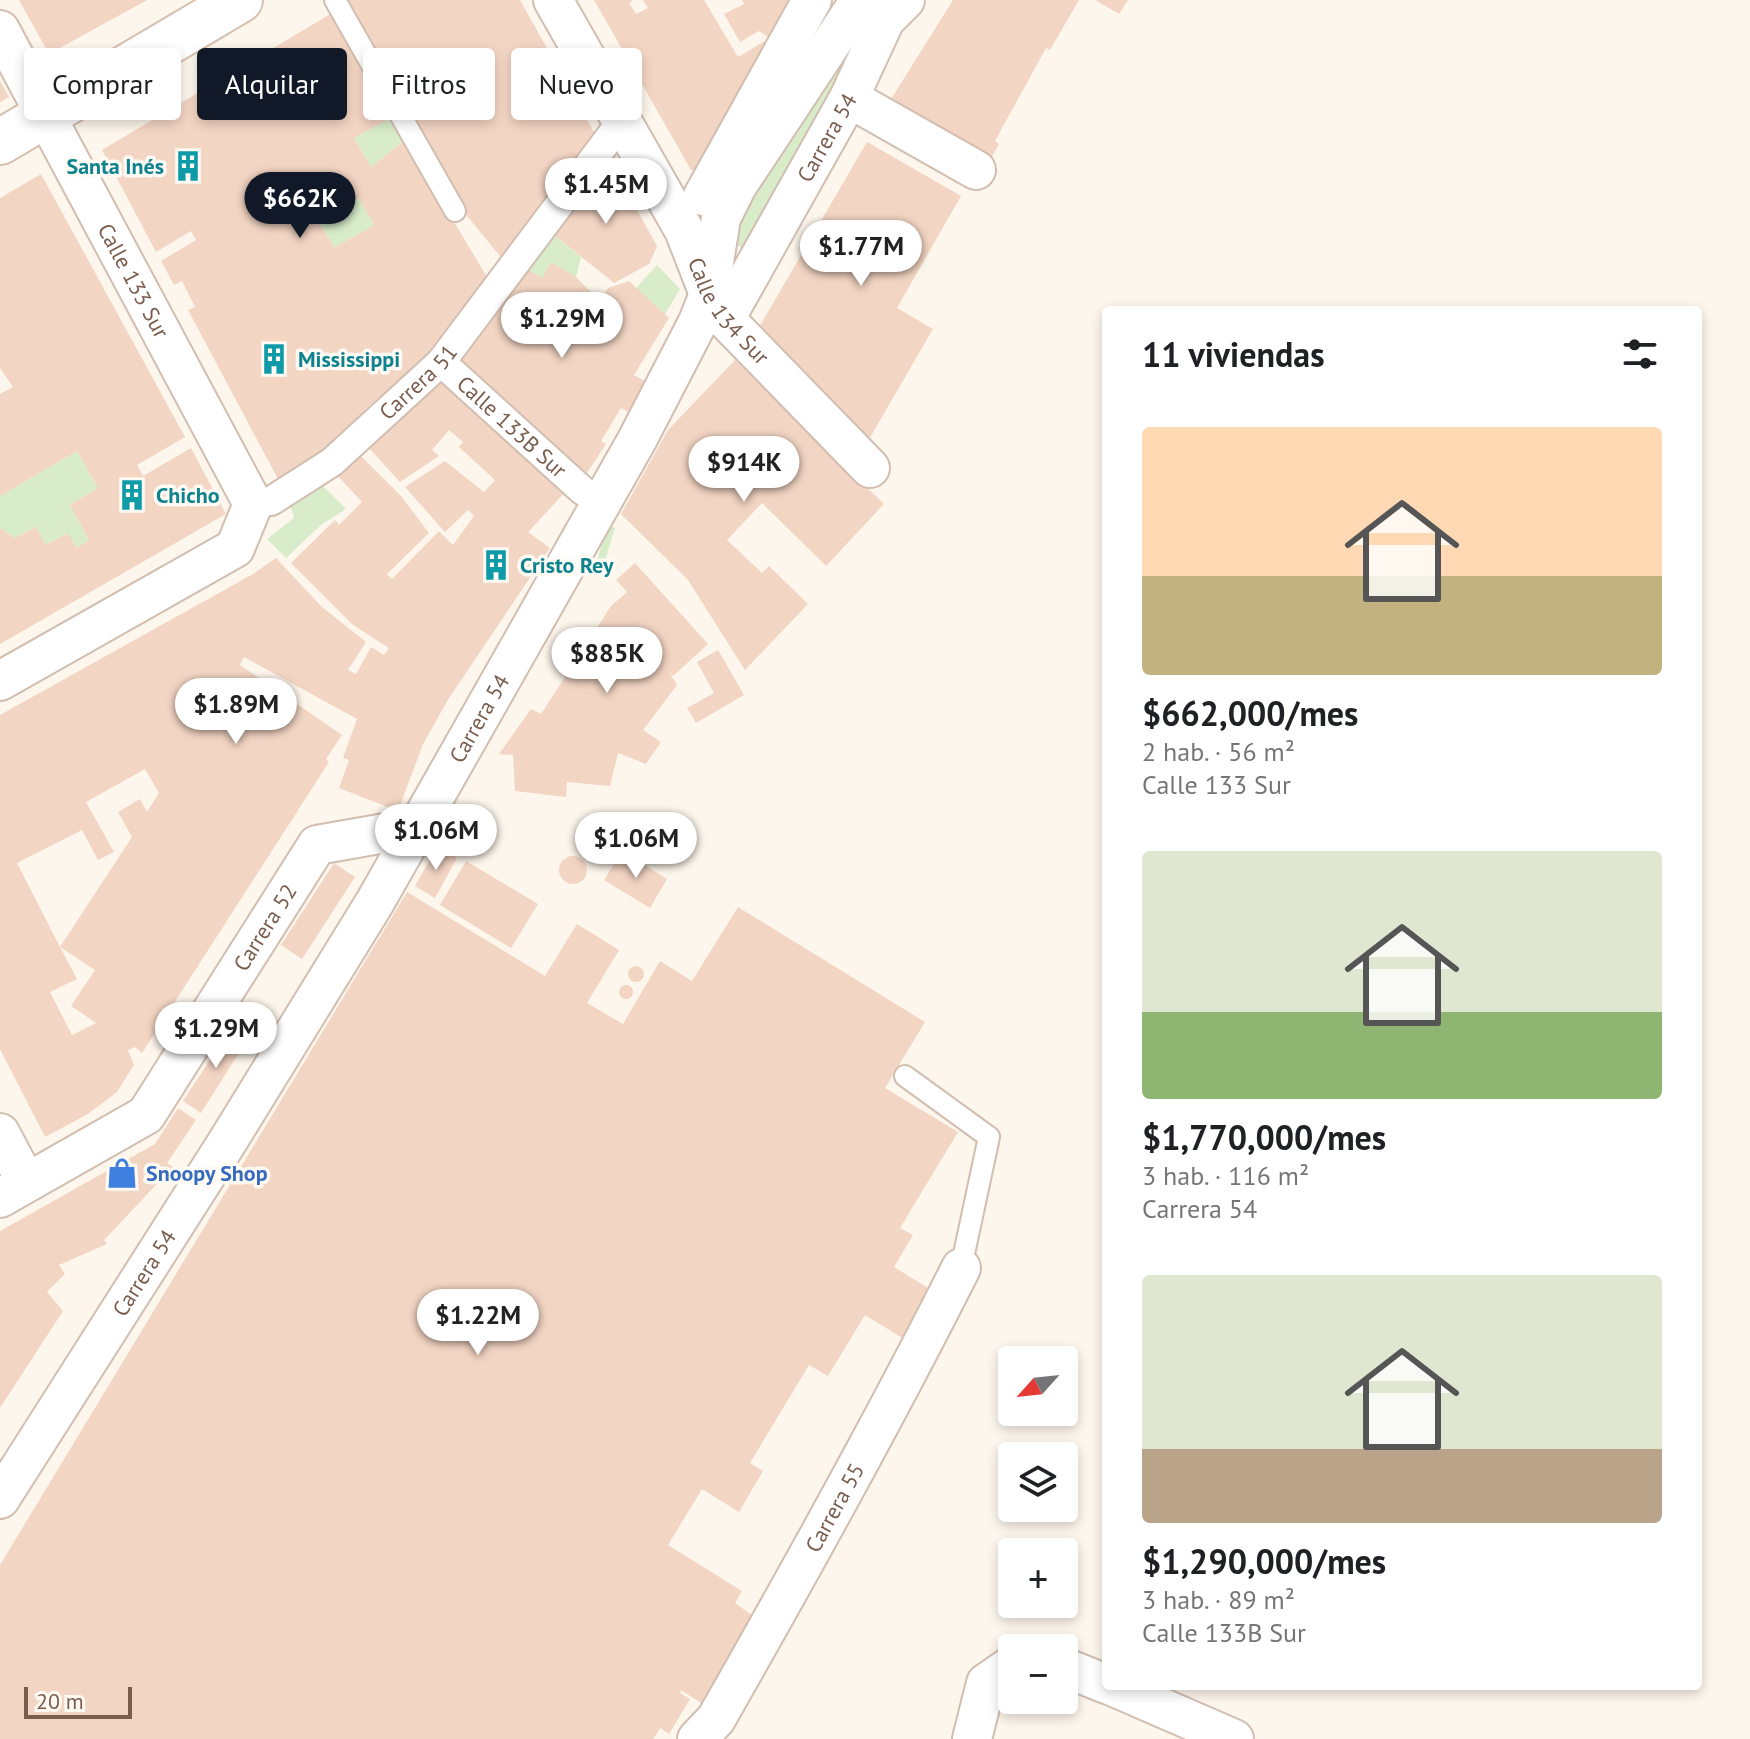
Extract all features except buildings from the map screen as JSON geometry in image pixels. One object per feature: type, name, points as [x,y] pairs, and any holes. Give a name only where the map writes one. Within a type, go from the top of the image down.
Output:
[{"type":"main road","points":[[159,48],[240,0]]},
{"type":"main road","points":[[0,142],[37,120]]},
{"type":"street","name":"Calle 134 Sur","points":[[553,0],[684,230],[717,306],[870,468]]},
{"type":"street","points":[[684,230],[812,0]]},
{"type":"street","name":"Carrera 54","points":[[717,306],[721,218],[737,186],[860,0]]},
{"type":"street","name":"Carrera 54","points":[[0,1499],[226,1144],[415,832],[637,440],[717,306],[849,98],[885,20],[905,0]]},
{"type":"street","name":"Calle 133 Sur","points":[[0,30],[24,73]]},
{"type":"street","points":[[849,98],[976,170]]},
{"type":"street","name":"Calle 133 Sur","points":[[0,681],[235,548],[253,504],[50,120]]},
{"type":"street","name":"Carrera 51","points":[[271,501],[332,462],[441,362],[622,121]]},
{"type":"street","name":"Calle 133B Sur","points":[[441,362],[583,491]]},
{"type":"street","name":"Carrera 52","points":[[13,1190],[146,1115],[317,845],[385,833],[415,832]]},
{"type":"street","points":[[0,1133],[13,1190]]},
{"type":"street","name":"Carrera 55","points":[[697,1739],[716,1719],[812,1550],[891,1406],[961,1268]]},
{"type":"street","points":[[972,1739],[986,1683],[998,1672]]},
{"type":"street","points":[[1078,1673],[1102,1682]]},
{"type":"street","points":[[1121,1690],[1234,1739]]},
{"type":"lane","points":[[335,0],[455,211]]},
{"type":"lane","points":[[905,1076],[989,1137],[961,1268]]},
{"type":"green space","points":[[866,31],[745,250],[725,237],[840,48]]},
{"type":"green space","points":[[392,120],[405,140],[371,167],[354,138]]},
{"type":"green space","points":[[359,198],[374,225],[334,248],[319,222]]},
{"type":"green space","points":[[548,230],[581,257],[576,277],[551,263],[542,278],[522,266]]},
{"type":"green space","points":[[657,265],[680,289],[665,314],[636,288]]},
{"type":"green space","points":[[77,451],[98,488],[70,505],[89,540],[76,548],[67,533],[46,545],[36,527],[15,538],[0,528],[0,496]]},
{"type":"green space","points":[[321,484],[346,509],[322,524],[286,558],[267,539],[294,518],[290,505]]},
{"type":"green space","points":[[606,524],[615,528],[600,577],[594,576]]},
{"type":"place","name":"Santa Inés","points":[[188,166]]},
{"type":"place","name":"Mississippi","points":[[274,359]]},
{"type":"place","name":"Chicho","points":[[132,495]]},
{"type":"place","name":"Cristo Rey","points":[[496,565]]},
{"type":"place","name":"Snoopy Shop","points":[[122,1173]]}]
